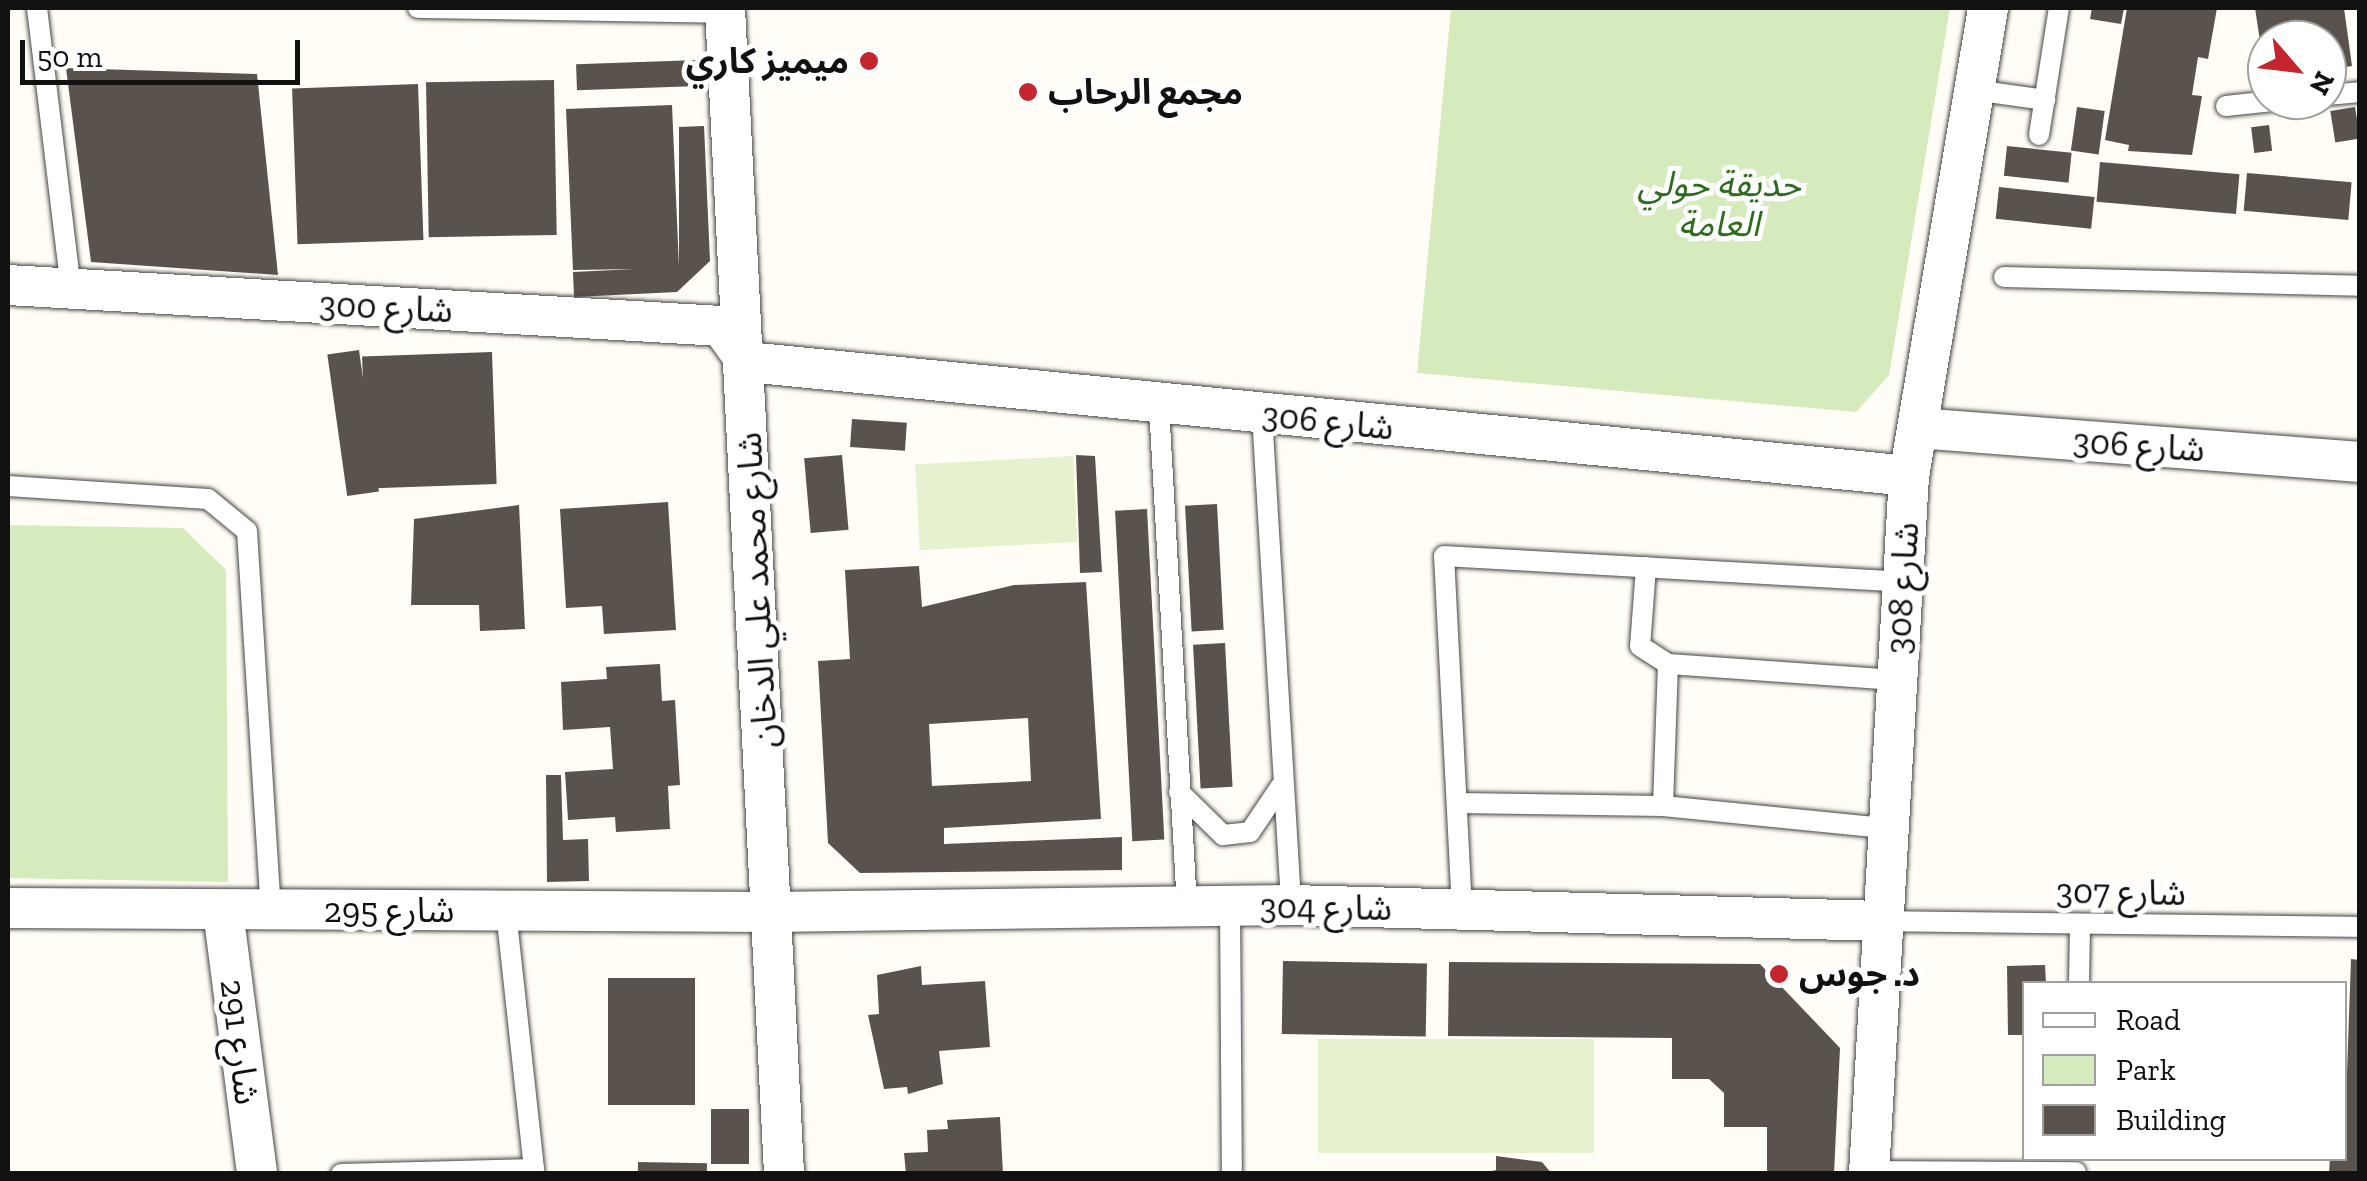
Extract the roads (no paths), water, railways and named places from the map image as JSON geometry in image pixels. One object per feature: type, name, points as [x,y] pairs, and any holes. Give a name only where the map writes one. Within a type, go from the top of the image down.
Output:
[{"type":"street","name":"شارع 308","points":[[1869,1172],[1884,828],[1909,476],[1988,8]]},
{"type":"street","name":"شارع محمد علي الدخان","points":[[725,10],[746,362],[784,1174]]},
{"type":"street","name":"شارع 300","points":[[8,285],[721,326],[746,362]]},
{"type":"street","name":"شارع 306","points":[[746,362],[1159,406],[1909,476]]},
{"type":"street","name":"شارع 306","points":[[1918,428],[2360,462]]},
{"type":"street","name":"شارع 304","points":[[771,912],[1291,904],[1881,921]]},
{"type":"street","name":"شارع 295","points":[[8,908],[771,912]]},
{"type":"street","name":"شارع 291","points":[[223,911],[257,1174]]},
{"type":"lane","points":[[36,8],[71,289]]},
{"type":"lane","points":[[418,8],[725,10]]},
{"type":"lane","points":[[2039,135],[2059,8]]},
{"type":"lane","points":[[1974,90],[2045,100]]},
{"type":"lane","points":[[2226,106],[2247,104]]},
{"type":"lane","points":[[2004,277],[2360,286]]},
{"type":"lane","points":[[1159,406],[1187,907]]},
{"type":"lane","points":[[1262,414],[1291,904]]},
{"type":"lane","points":[[8,486],[208,498],[247,531],[272,910]]},
{"type":"lane","points":[[1462,910],[1444,556],[1902,582]]},
{"type":"lane","points":[[1646,567],[1640,646],[1668,664],[1896,680]]},
{"type":"lane","points":[[1663,806],[1668,664]]},
{"type":"lane","points":[[1178,790],[1223,835],[1250,832],[1272,809],[1282,780]]},
{"type":"lane","points":[[1457,803],[1663,806],[1884,828]]},
{"type":"lane","points":[[1230,906],[1232,1174]]},
{"type":"lane","points":[[341,1174],[534,1169],[506,910]]},
{"type":"lane","name":"شارع 307","points":[[1881,921],[2360,927]]},
{"type":"lane","points":[[2079,981],[2080,924]]},
{"type":"lane","points":[[1869,1172],[2076,1173]]},
{"type":"place","name":"ميميز كاري","points":[[869,61]]},
{"type":"place","name":"مجمع الرحاب","points":[[1028,92]]},
{"type":"place","name":"د. جوس","points":[[1779,974]]},
{"type":"park label","name":"حديقة حولي العامة","points":[[1719,204]]}]
